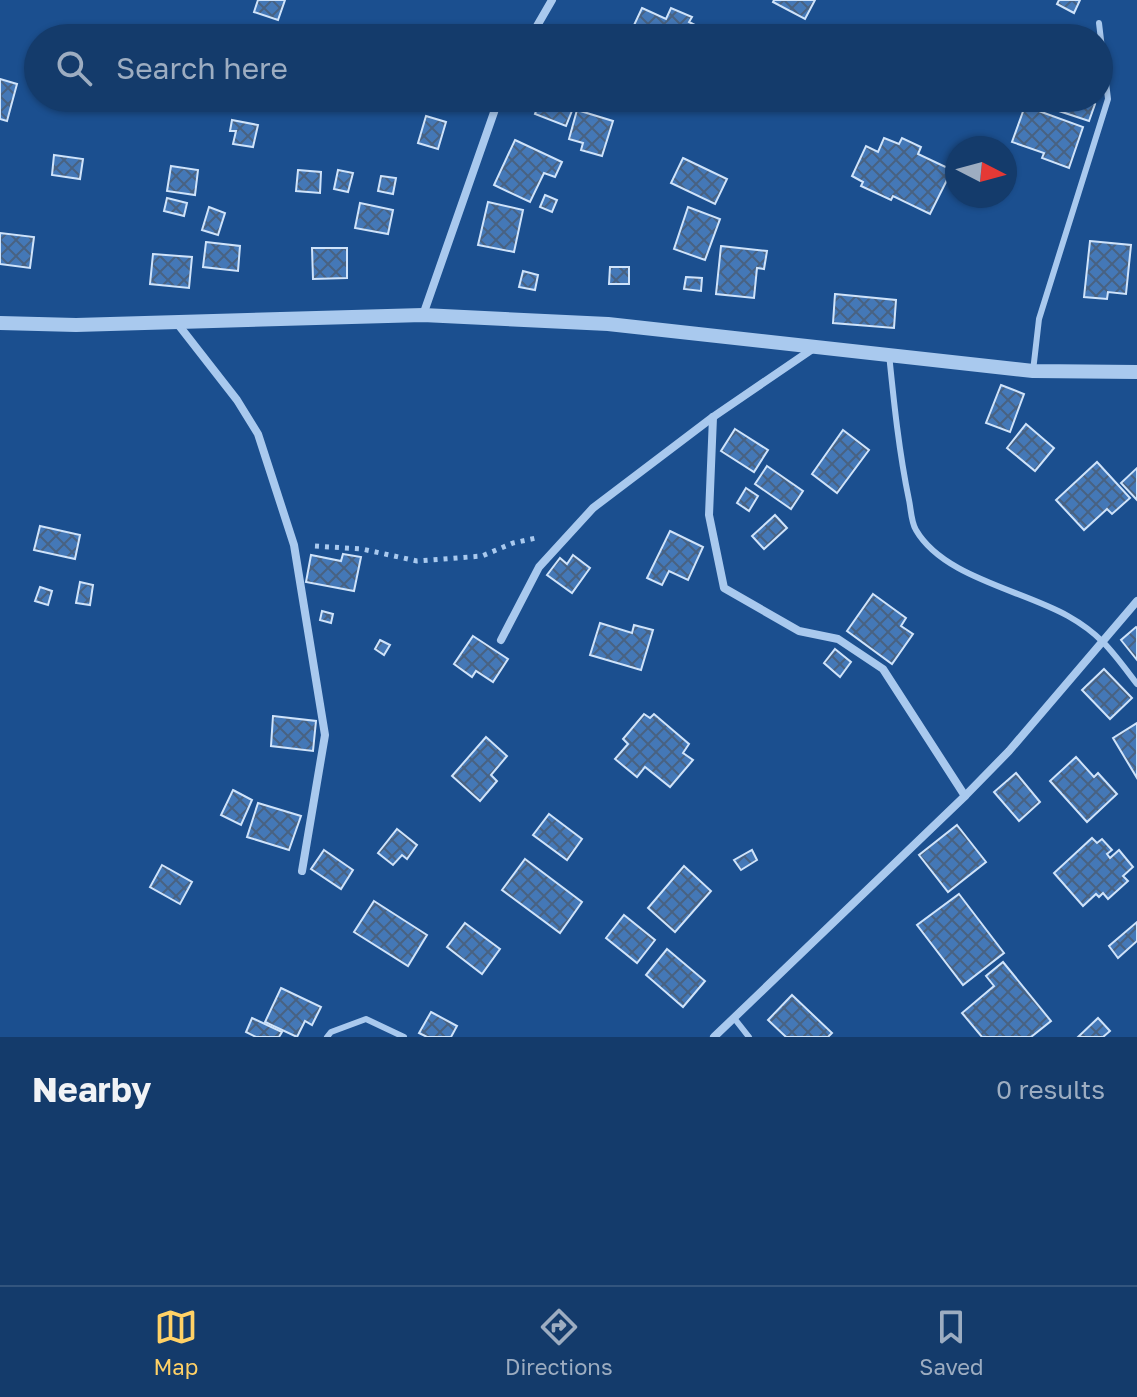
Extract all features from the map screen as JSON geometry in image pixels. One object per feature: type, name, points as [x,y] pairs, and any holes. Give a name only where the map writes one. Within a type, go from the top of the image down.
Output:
[{"type":"street","points":[[538,24],[552,0]]},
{"type":"street","points":[[423,315],[494,112]]},
{"type":"street","points":[[0,323],[76,325],[423,315],[608,324],[1033,371],[1137,372]]},
{"type":"street","points":[[176,322],[237,400],[258,434],[294,545],[325,735],[302,871]]},
{"type":"street","points":[[501,640],[539,567],[593,508],[713,417],[818,346]]},
{"type":"street","points":[[713,417],[709,515],[724,588],[799,631],[838,639],[883,669],[965,796]]},
{"type":"street","points":[[714,1037],[1009,751],[1137,601]]},
{"type":"lane","points":[[1033,371],[1039,319],[1104,112]]},
{"type":"lane","points":[[889,354],[896,430],[915,528],[938,556],[972,576],[1022,594],[1069,617],[1103,639],[1137,684]]},
{"type":"lane","points":[[734,1018],[749,1037]]},
{"type":"lane","points":[[327,1037],[331,1032],[366,1019],[404,1037]]},
{"type":"path","points":[[294,545],[362,549],[417,561],[482,556],[513,543],[571,531]]},
{"type":"building","points":[[258,0],[285,0],[278,20],[254,12]]},
{"type":"building","points":[[774,0],[815,0],[805,19]]},
{"type":"building","points":[[1059,0],[1080,0],[1074,13],[1057,4]]},
{"type":"building","points":[[642,8],[666,19],[671,8],[692,17],[689,22],[693,24],[635,24]]},
{"type":"building","points":[[0,79],[17,84],[7,121],[0,119]]},
{"type":"building","points":[[536,112],[572,112],[566,126]]},
{"type":"building","points":[[576,112],[613,121],[602,156],[581,150],[583,143],[569,139]]},
{"type":"building","points":[[1023,112],[1042,112],[1083,127],[1069,168],[1042,158],[1044,153],[1017,144],[1017,136],[1014,136]]},
{"type":"building","points":[[1062,112],[1092,112],[1089,121]]},
{"type":"building","points":[[426,116],[446,122],[438,149],[418,143]]},
{"type":"building","points":[[232,120],[258,125],[253,147],[233,144],[236,131],[230,131]]},
{"type":"building","points":[[884,138],[899,144],[902,138],[921,147],[918,154],[945,167],[945,184],[930,214],[893,196],[891,200],[861,186],[863,182],[852,176],[866,146],[878,152]]},
{"type":"building","points":[[515,140],[562,162],[555,177],[544,173],[530,202],[494,185]]},
{"type":"building","points":[[54,155],[83,159],[80,179],[52,175]]},
{"type":"building","points":[[683,158],[727,179],[715,204],[671,183]]},
{"type":"building","points":[[171,166],[198,170],[195,195],[167,191]]},
{"type":"building","points":[[298,170],[321,172],[320,193],[296,191]]},
{"type":"building","points":[[338,170],[353,173],[348,192],[334,189]]},
{"type":"building","points":[[381,176],[396,178],[393,194],[378,191]]},
{"type":"building","points":[[545,195],[557,200],[552,212],[540,207]]},
{"type":"building","points":[[167,198],[187,203],[184,216],[164,211]]},
{"type":"building","points":[[488,202],[523,210],[514,252],[478,245]]},
{"type":"building","points":[[360,203],[393,210],[388,234],[355,228]]},
{"type":"building","points":[[209,207],[225,213],[218,235],[202,230]]},
{"type":"building","points":[[688,207],[720,219],[705,260],[674,249]]},
{"type":"building","points":[[0,233],[34,237],[30,268],[0,264]]},
{"type":"building","points":[[1090,241],[1131,245],[1126,294],[1108,292],[1107,299],[1084,297]]},
{"type":"building","points":[[206,242],[240,246],[238,271],[203,267]]},
{"type":"building","points":[[721,246],[767,251],[764,269],[757,268],[754,298],[716,294]]},
{"type":"building","points":[[312,248],[347,248],[347,278],[313,279]]},
{"type":"building","points":[[153,254],[192,257],[189,288],[150,284]]},
{"type":"building","points":[[610,267],[629,267],[629,284],[609,284]]},
{"type":"building","points":[[523,271],[538,275],[535,290],[519,287]]},
{"type":"building","points":[[686,277],[702,278],[701,291],[684,289]]},
{"type":"building","points":[[835,294],[896,300],[894,328],[833,323]]},
{"type":"building","points":[[1001,385],[1024,394],[1010,432],[986,423]]},
{"type":"building","points":[[1026,424],[1054,448],[1035,471],[1007,448]]},
{"type":"building","points":[[735,429],[768,450],[754,472],[721,451]]},
{"type":"building","points":[[843,430],[869,450],[837,493],[812,474]]},
{"type":"building","points":[[1097,462],[1130,498],[1112,514],[1107,509],[1084,530],[1056,500]]},
{"type":"building","points":[[767,466],[803,491],[791,509],[755,484]]},
{"type":"building","points":[[1137,468],[1137,500],[1121,483]]},
{"type":"building","points":[[746,488],[758,496],[749,511],[737,503]]},
{"type":"building","points":[[775,515],[787,528],[764,549],[752,536]]},
{"type":"building","points":[[40,526],[80,535],[75,559],[34,550]]},
{"type":"building","points":[[670,531],[703,547],[688,580],[669,571],[662,585],[647,578]]},
{"type":"building","points":[[343,554],[361,557],[354,591],[306,582],[311,555],[341,561]]},
{"type":"building","points":[[573,555],[590,568],[572,593],[547,575],[560,558],[567,564]]},
{"type":"building","points":[[80,582],[93,585],[90,605],[76,603]]},
{"type":"building","points":[[40,587],[52,591],[48,605],[35,601]]},
{"type":"building","points":[[873,594],[906,618],[901,626],[913,634],[892,664],[847,631]]},
{"type":"building","points":[[322,611],[333,614],[331,623],[320,620]]},
{"type":"building","points":[[600,623],[632,633],[634,625],[653,630],[641,670],[590,655]]},
{"type":"building","points":[[1137,628],[1137,660],[1121,640]]},
{"type":"building","points":[[473,636],[508,659],[493,682],[476,671],[472,677],[454,664]]},
{"type":"building","points":[[380,640],[390,645],[384,655],[375,649]]},
{"type":"building","points":[[835,649],[851,662],[840,677],[824,663]]},
{"type":"building","points":[[1104,669],[1132,698],[1110,719],[1082,690]]},
{"type":"building","points":[[644,714],[650,718],[654,714],[689,744],[683,753],[693,760],[670,787],[645,767],[637,777],[615,759],[628,744],[623,739]]},
{"type":"building","points":[[273,716],[316,721],[313,751],[271,746]]},
{"type":"building","points":[[1137,723],[1137,778],[1113,738]]},
{"type":"building","points":[[486,737],[507,756],[491,775],[497,781],[480,801],[452,776]]},
{"type":"building","points":[[1076,757],[1094,777],[1098,773],[1117,794],[1087,822],[1050,781]]},
{"type":"building","points":[[1016,773],[1040,802],[1019,821],[994,792]]},
{"type":"building","points":[[233,790],[252,800],[241,825],[221,815]]},
{"type":"building","points":[[258,803],[301,816],[289,850],[247,837]]},
{"type":"building","points":[[549,814],[582,839],[567,860],[533,835]]},
{"type":"building","points":[[957,825],[986,862],[948,892],[919,855]]},
{"type":"building","points":[[397,829],[417,845],[407,859],[402,855],[393,865],[378,853]]},
{"type":"building","points":[[1092,838],[1097,843],[1102,839],[1112,850],[1107,854],[1110,858],[1119,850],[1133,867],[1123,876],[1128,881],[1108,899],[1103,893],[1099,897],[1096,894],[1083,906],[1054,873]]},
{"type":"building","points":[[324,850],[353,870],[341,889],[311,869]]},
{"type":"building","points":[[752,850],[757,860],[741,870],[734,860]]},
{"type":"building","points":[[525,859],[582,902],[560,933],[502,890]]},
{"type":"building","points":[[162,865],[192,882],[180,904],[150,887]]},
{"type":"building","points":[[684,866],[711,891],[675,932],[648,908]]},
{"type":"building","points":[[959,894],[1004,953],[963,985],[917,925]]},
{"type":"building","points":[[374,901],[427,935],[408,966],[354,932]]},
{"type":"building","points":[[624,915],[655,940],[637,963],[606,938]]},
{"type":"building","points":[[1137,922],[1137,941],[1118,958],[1109,946]]},
{"type":"building","points":[[465,923],[500,949],[482,974],[447,947]]},
{"type":"building","points":[[667,949],[705,981],[683,1007],[646,975]]},
{"type":"building","points":[[1003,962],[1051,1021],[1031,1037],[982,1037],[962,1013],[994,986],[986,976]]},
{"type":"building","points":[[281,988],[321,1007],[312,1025],[305,1021],[297,1037],[265,1022]]},
{"type":"building","points":[[792,995],[832,1033],[828,1037],[786,1037],[768,1020]]},
{"type":"building","points":[[431,1012],[457,1026],[451,1037],[427,1037],[419,1033]]},
{"type":"building","points":[[252,1018],[282,1032],[279,1037],[256,1037],[246,1032]]},
{"type":"building","points":[[1098,1018],[1110,1031],[1103,1037],[1078,1037]]}]
